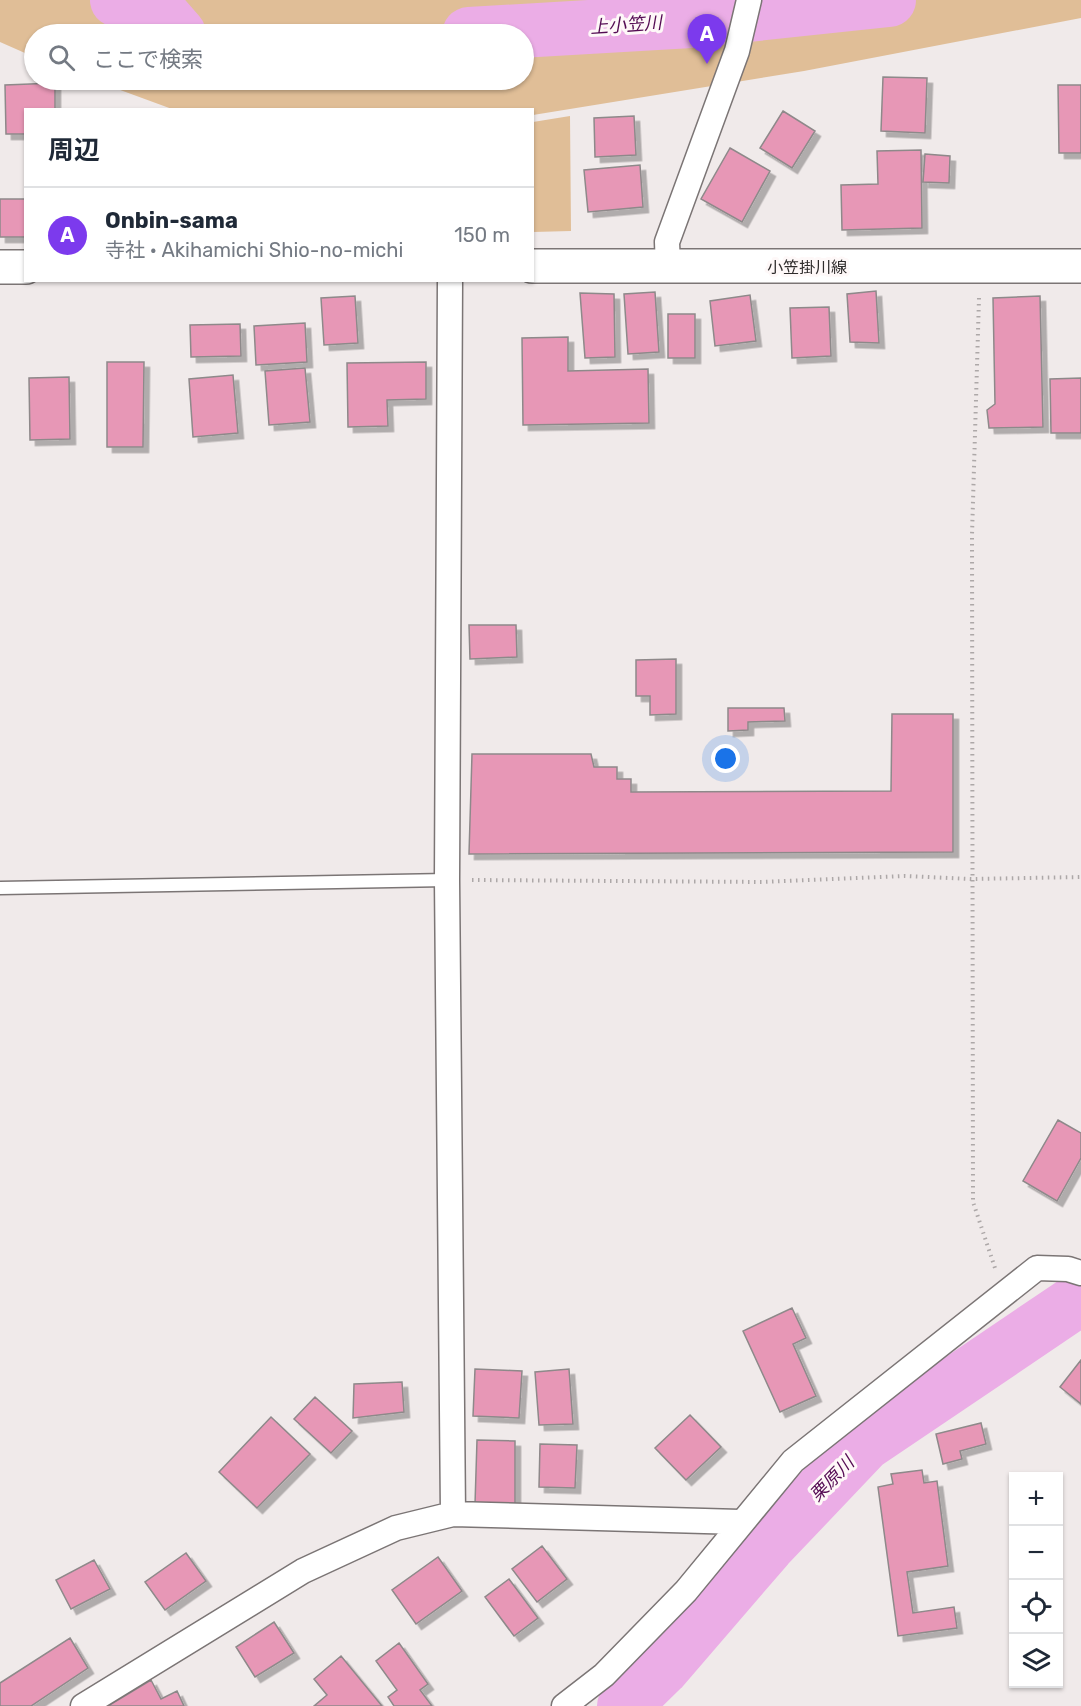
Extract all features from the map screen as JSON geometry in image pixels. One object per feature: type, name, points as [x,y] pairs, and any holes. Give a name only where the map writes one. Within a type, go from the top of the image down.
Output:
[{"type":"main road","name":"小笠掛川線","points":[[534,266],[1081,266]]},
{"type":"main road","points":[[0,267],[24,267]]},
{"type":"street","points":[[668,267],[667,242],[737,51],[749,0]]},
{"type":"street","points":[[450,282],[447,880],[453,1514]]},
{"type":"street","points":[[564,1706],[604,1675],[677,1599],[793,1461],[1037,1268],[1075,1271]]},
{"type":"street","points":[[82,1706],[303,1571],[396,1528],[453,1514],[740,1522]]},
{"type":"lane","points":[[0,888],[447,880]]},
{"type":"path","points":[[980,267],[972,535],[973,1202],[1004,1295]]},
{"type":"path","points":[[447,880],[762,882],[904,876],[972,879],[1081,877]]},
{"type":"shaded area","points":[[0,0],[1081,0],[1081,18],[804,71],[534,115],[534,108],[169,108],[120,90],[534,90],[534,24],[24,24],[24,53],[0,42]]},
{"type":"shaded area","points":[[570,116],[571,231],[534,232],[534,122]]},
{"type":"building","points":[[883,77],[927,78],[925,133],[881,131]]},
{"type":"building","points":[[24,84],[24,90],[55,90],[55,108],[24,108],[24,134],[6,134],[5,85]]},
{"type":"building","points":[[1058,85],[1081,85],[1081,153],[1059,153]]},
{"type":"building","points":[[783,111],[815,131],[792,168],[760,148]]},
{"type":"building","points":[[634,116],[636,155],[595,157],[594,118]]},
{"type":"building","points":[[730,148],[770,171],[742,222],[701,199]]},
{"type":"building","points":[[921,150],[922,228],[842,230],[841,185],[878,184],[877,151]]},
{"type":"building","points":[[925,154],[950,156],[949,183],[923,182]]},
{"type":"building","points":[[640,165],[643,207],[588,212],[584,170]]},
{"type":"building","points":[[0,199],[24,199],[24,237],[0,237]]},
{"type":"building","points":[[876,291],[879,343],[850,342],[847,294]]},
{"type":"building","points":[[655,292],[659,352],[628,354],[624,294]]},
{"type":"building","points":[[580,293],[614,294],[615,357],[585,358]]},
{"type":"building","points":[[750,295],[756,341],[715,346],[710,301]]},
{"type":"building","points":[[355,296],[358,343],[324,345],[321,298]]},
{"type":"building","points":[[1040,296],[1043,427],[989,428],[987,410],[995,404],[993,298]]},
{"type":"building","points":[[829,307],[831,356],[792,358],[790,308]]},
{"type":"building","points":[[668,314],[695,314],[695,358],[668,358]]},
{"type":"building","points":[[305,323],[307,362],[256,365],[254,326]]},
{"type":"building","points":[[240,324],[241,356],[191,357],[190,325]]},
{"type":"building","points":[[568,337],[568,371],[648,369],[649,423],[523,425],[522,338]]},
{"type":"building","points":[[107,362],[144,362],[143,447],[107,447]]},
{"type":"building","points":[[426,362],[426,399],[387,400],[388,426],[348,427],[347,363]]},
{"type":"building","points":[[305,368],[310,422],[269,425],[265,371]]},
{"type":"building","points":[[233,375],[238,433],[193,437],[189,379]]},
{"type":"building","points":[[69,377],[70,439],[30,440],[29,378]]},
{"type":"building","points":[[1081,378],[1081,433],[1051,433],[1050,379]]},
{"type":"building","points":[[469,625],[516,625],[517,657],[470,659]]},
{"type":"building","points":[[676,659],[676,714],[650,715],[650,696],[636,696],[636,660]]},
{"type":"building","points":[[728,708],[784,708],[785,721],[748,722],[748,730],[728,731]]},
{"type":"building","points":[[892,714],[953,714],[953,852],[469,854],[472,754],[591,754],[594,767],[617,767],[617,779],[631,779],[631,792],[891,791]]},
{"type":"building","points":[[1058,1120],[1081,1133],[1081,1158],[1057,1201],[1023,1181]]},
{"type":"building","points":[[792,1308],[806,1338],[793,1344],[816,1396],[780,1412],[743,1331]]},
{"type":"building","points":[[1081,1360],[1081,1404],[1060,1387]]},
{"type":"building","points":[[475,1369],[522,1371],[519,1418],[473,1416]]},
{"type":"building","points":[[569,1369],[573,1424],[539,1425],[535,1372]]},
{"type":"building","points":[[402,1382],[404,1412],[353,1418],[354,1384]]},
{"type":"building","points":[[315,1397],[352,1431],[331,1453],[294,1419]]},
{"type":"building","points":[[690,1415],[721,1447],[686,1480],[655,1448]]},
{"type":"building","points":[[271,1417],[310,1454],[257,1508],[219,1472]]},
{"type":"building","points":[[981,1423],[986,1444],[960,1451],[962,1459],[943,1464],[936,1434]]},
{"type":"building","points":[[477,1440],[515,1441],[515,1505],[475,1504]]},
{"type":"building","points":[[540,1444],[577,1445],[575,1488],[539,1487]]},
{"type":"building","points":[[922,1470],[924,1483],[937,1481],[948,1566],[907,1572],[913,1613],[954,1607],[957,1628],[898,1636],[878,1487],[893,1484],[891,1474]]},
{"type":"building","points":[[542,1546],[567,1579],[537,1602],[512,1569]]},
{"type":"building","points":[[186,1553],[206,1581],[165,1610],[145,1582]]},
{"type":"building","points":[[438,1557],[462,1591],[416,1624],[392,1590]]},
{"type":"building","points":[[94,1560],[110,1589],[71,1609],[56,1580]]},
{"type":"building","points":[[509,1579],[538,1618],[514,1636],[485,1597]]},
{"type":"building","points":[[274,1622],[294,1653],[255,1677],[236,1647]]},
{"type":"building","points":[[70,1638],[88,1668],[31,1706],[0,1706],[0,1683]]},
{"type":"building","points":[[399,1643],[428,1684],[420,1690],[432,1706],[394,1706],[388,1697],[397,1690],[376,1661]]},
{"type":"building","points":[[341,1656],[382,1706],[314,1706],[327,1695],[314,1679]]},
{"type":"building","points":[[151,1680],[161,1699],[177,1691],[184,1706],[108,1706]]},
{"type":"waterway","name":"上小笠川","points":[[117,0],[159,11],[170,24]]},
{"type":"waterway","name":"上小笠川","points":[[534,30],[691,21],[889,0]]},
{"type":"waterway","name":"栗原川","points":[[624,1706],[662,1669],[768,1546],[865,1444],[1081,1298]]},
{"type":"place","name":"Onbin-sama","points":[[707,64]]}]
